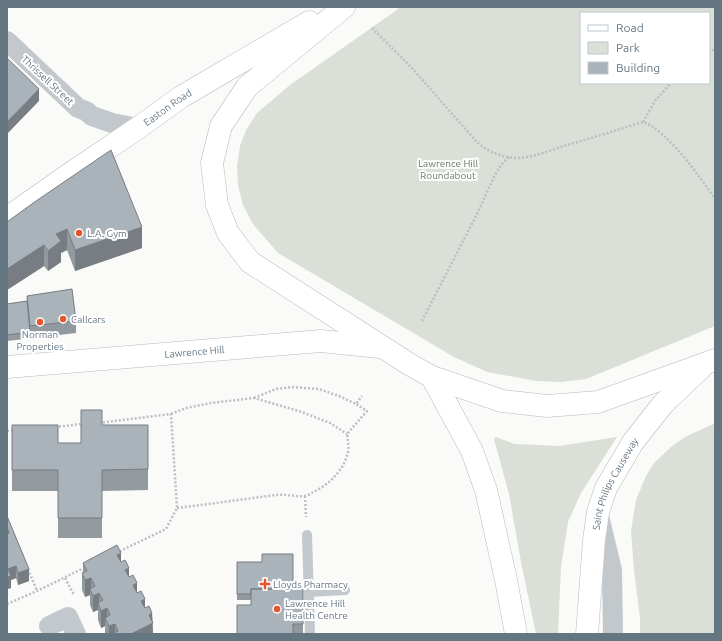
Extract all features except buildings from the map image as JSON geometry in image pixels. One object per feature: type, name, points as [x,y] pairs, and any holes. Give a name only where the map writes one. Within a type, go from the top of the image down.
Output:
[{"type":"main road","name":"Easton Road","points":[[7,218],[181,97],[335,7]]},
{"type":"main road","points":[[344,7],[247,87],[221,126],[212,163],[217,206],[228,233],[250,262],[382,347],[432,377],[502,401],[547,406],[598,402],[711,361]]},
{"type":"main road","name":"Lawrence Hill","points":[[7,367],[321,341],[382,347]]},
{"type":"main road","name":"Saint Philips Causeway","points":[[586,634],[594,540],[598,512],[606,488],[634,442],[663,404],[711,361]]},
{"type":"main road","points":[[432,377],[472,451],[486,490],[506,580],[515,633]]},
{"type":"street","name":"Thrissell Street","points":[[7,41],[78,108],[86,111],[92,116],[112,123],[138,128]]},
{"type":"street","points":[[598,512],[612,570],[613,634]]},
{"type":"street","points":[[48,626],[68,617],[76,634]]},
{"type":"lane","points":[[307,535],[310,634]]},
{"type":"lane","points":[[309,592],[345,590]]},
{"type":"path","points":[[372,28],[411,67],[480,145],[489,151],[509,157],[535,155],[642,122],[655,128],[669,141],[686,160],[715,199]]},
{"type":"path","points":[[642,122],[655,101],[670,84]]},
{"type":"path","points":[[422,321],[478,212],[494,177],[501,165],[509,157]]},
{"type":"path","points":[[94,423],[171,414],[186,408],[211,403],[254,398],[276,389],[299,387],[319,389],[339,396],[367,411],[347,434]]},
{"type":"path","points":[[356,404],[362,396]]},
{"type":"path","points":[[177,508],[280,495],[305,496],[317,491],[340,470],[344,464],[348,451],[349,443],[347,434],[330,422],[254,398]]},
{"type":"path","points":[[115,553],[166,529],[177,508],[171,414]]},
{"type":"path","points":[[54,427],[86,424]]},
{"type":"path","points":[[7,430],[15,430]]},
{"type":"path","points":[[305,496],[307,535]]},
{"type":"path","points":[[25,562],[37,591]]},
{"type":"path","points":[[7,604],[87,567]]},
{"type":"green space","name":"Lawrence Hill Roundabout","points":[[401,7],[715,7],[715,326],[586,379],[561,382],[536,381],[487,372],[454,357],[278,253],[253,224],[243,205],[238,186],[237,166],[240,146],[246,130],[257,113],[290,85]]},
{"type":"green space","points":[[715,423],[715,634],[640,634],[640,618],[631,531],[636,500],[646,476],[654,463],[671,447],[685,437]]},
{"type":"green space","points":[[496,437],[515,444],[559,446],[617,437],[581,493],[568,522],[561,567],[558,634],[536,634],[509,494],[494,439]]},
{"type":"place","name":"L.A. Gym","points":[[79,233]]},
{"type":"place","name":"Callcars","points":[[63,319]]},
{"type":"place","name":"Norman Properties","points":[[40,322]]},
{"type":"place","name":"Lloyds Pharmacy","points":[[265,584]]},
{"type":"place","name":"Lawrence Hill Health Centre","points":[[277,609]]}]
